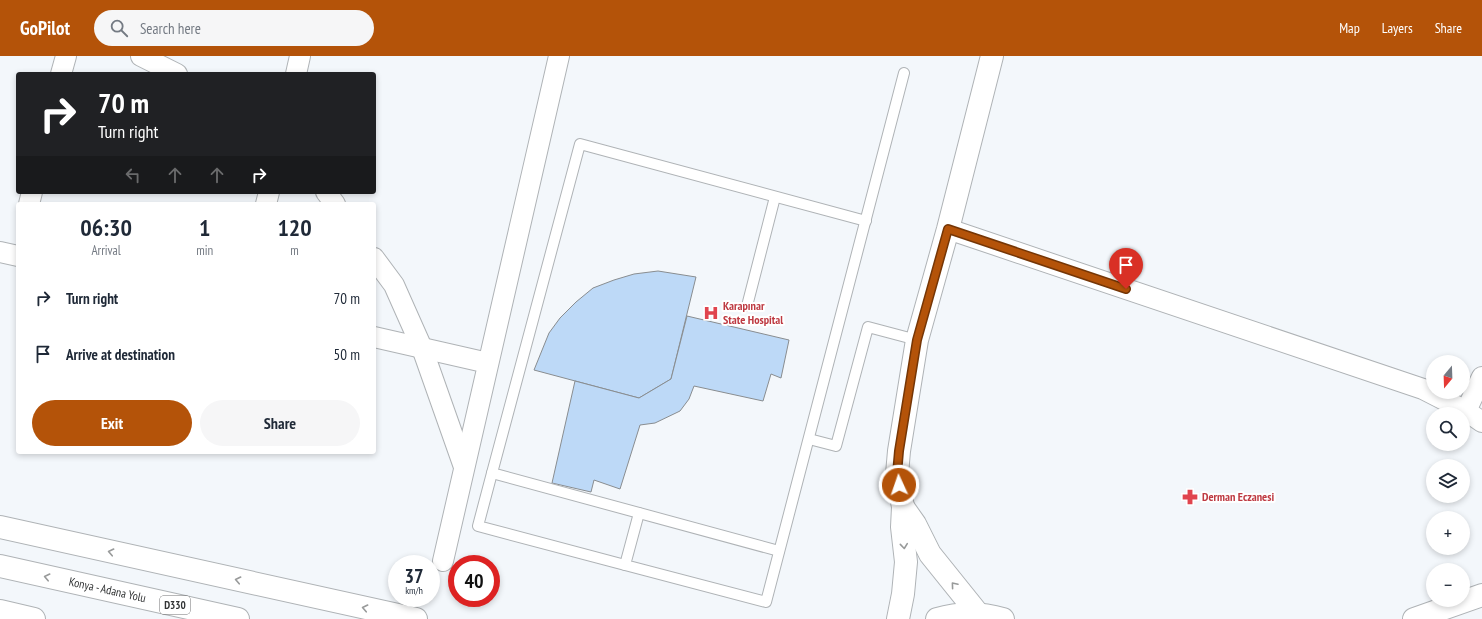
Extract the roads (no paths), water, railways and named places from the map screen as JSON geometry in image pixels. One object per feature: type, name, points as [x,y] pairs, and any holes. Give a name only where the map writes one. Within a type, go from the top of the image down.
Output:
[{"type":"main road","points":[[898,619],[903,594],[906,562],[902,528],[902,507],[897,474],[898,459],[917,340],[948,229],[992,56]]},
{"type":"main road","points":[[902,507],[915,524],[930,554],[979,615]]},
{"type":"main road","points":[[0,527],[416,619]]},
{"type":"main road","name":"Konya - Adana Yolu","points":[[0,566],[238,619]]},
{"type":"main road","points":[[1414,619],[1482,595]]},
{"type":"main road","points":[[0,612],[34,619]]},
{"type":"main road","points":[[937,619],[960,615],[979,615],[1003,619]]},
{"type":"street","points":[[62,72],[66,56]]},
{"type":"street","points":[[142,56],[173,72]]},
{"type":"street","points":[[296,72],[300,56]]},
{"type":"street","points":[[443,561],[559,56]]},
{"type":"street","points":[[948,229],[1423,389],[1474,416],[1482,378]]},
{"type":"street","points":[[376,261],[394,285],[422,348],[464,467]]},
{"type":"street","points":[[376,337],[488,363]]},
{"type":"lane","points":[[866,221],[580,144],[478,526],[766,602],[866,221],[904,73]]},
{"type":"lane","points":[[747,306],[775,197]]},
{"type":"lane","points":[[809,439],[836,446],[868,326],[917,340]]},
{"type":"lane","points":[[492,474],[779,551]]},
{"type":"lane","points":[[625,565],[639,513]]},
{"type":"place","name":"Karapınar State Hospital","points":[[711,313]]},
{"type":"place","name":"Derman Eczanesi","points":[[1190,497]]}]
